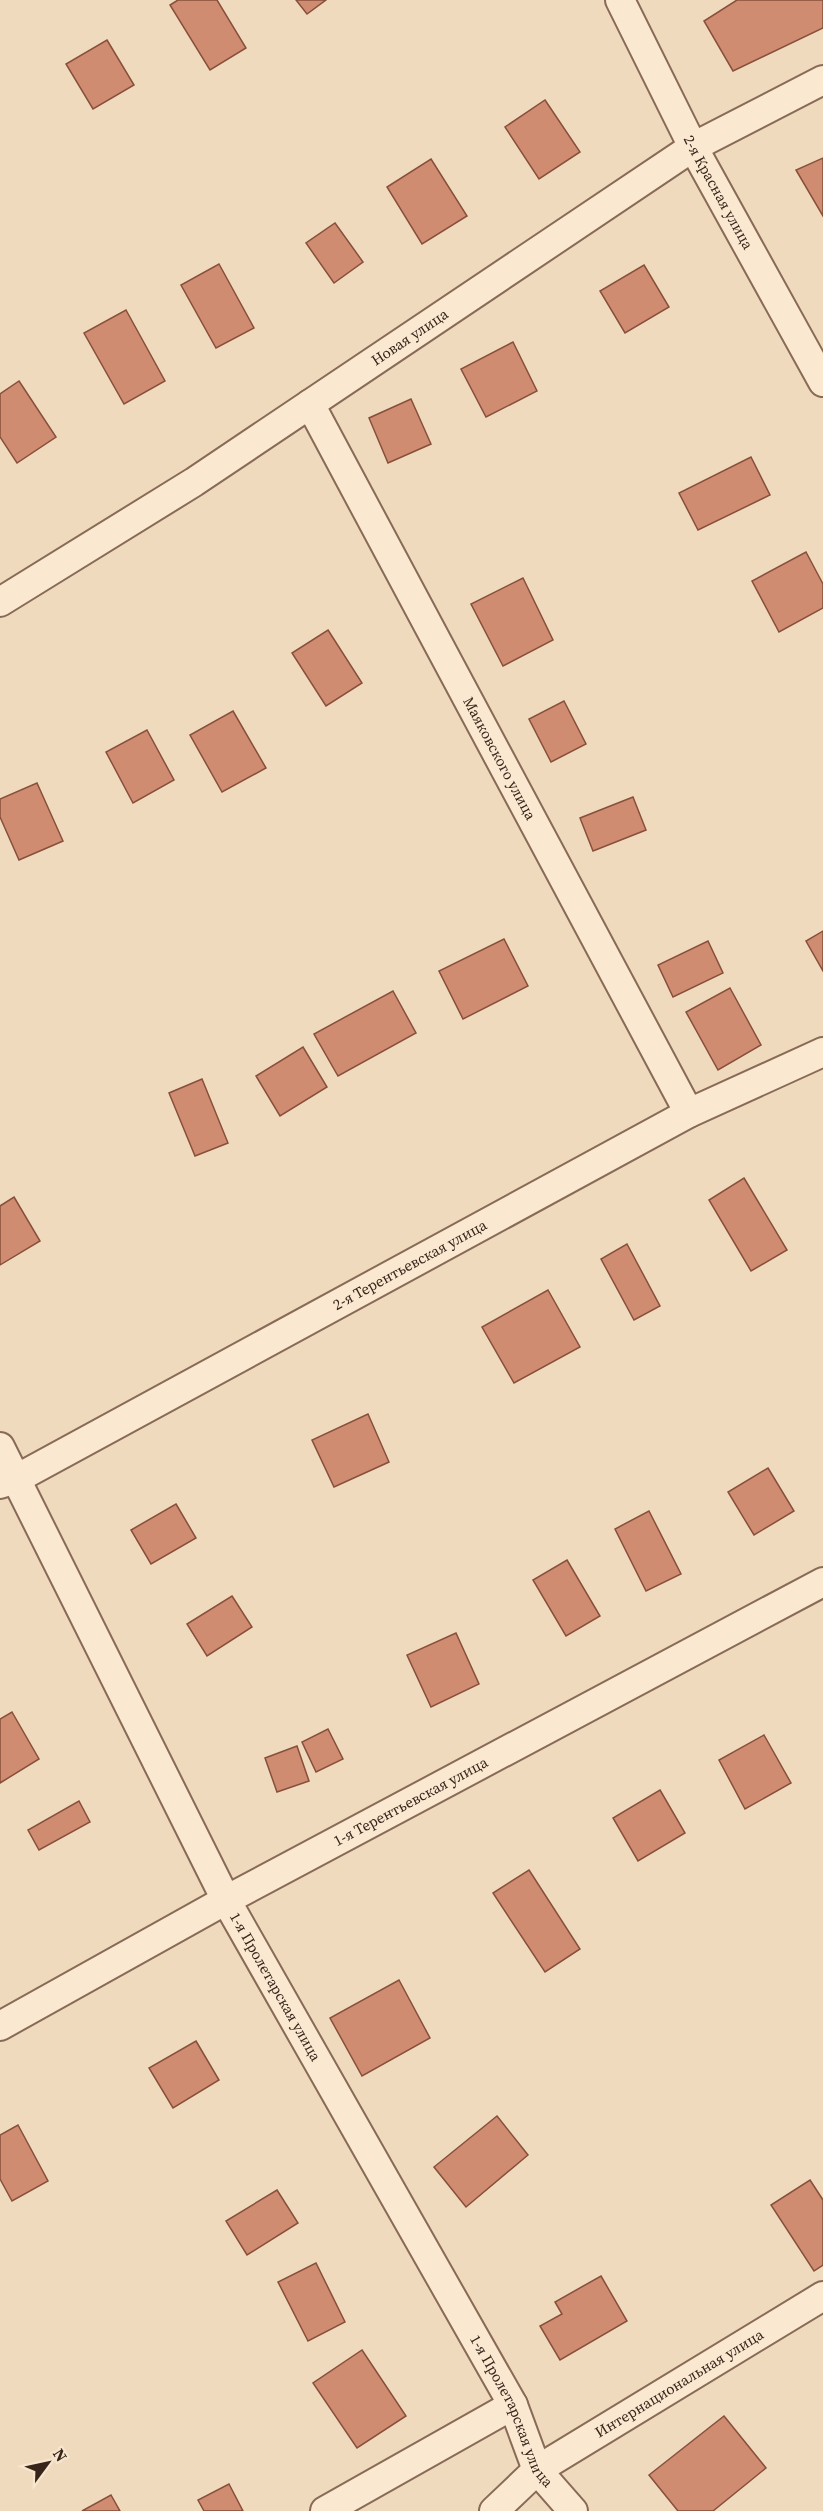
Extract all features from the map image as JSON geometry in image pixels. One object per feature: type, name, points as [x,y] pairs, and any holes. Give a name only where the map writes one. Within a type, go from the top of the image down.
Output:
[{"type":"street","name":"2-я Красная улица","points":[[620,0],[693,147],[823,382]]},
{"type":"street","name":"Новая улица","points":[[0,602],[194,482],[693,147],[823,80]]},
{"type":"street","name":"Маяковского улица","points":[[310,404],[688,1113]]},
{"type":"street","name":"2-я Терентьевская улица","points":[[8,1482],[688,1113],[823,1052]]},
{"type":"street","name":"1-я Пролетарская улица","points":[[0,1447],[8,1482],[226,1900],[513,2405],[537,2470],[573,2511]]},
{"type":"street","name":"1-я Терентьевская улица","points":[[0,2026],[226,1900],[823,1582]]},
{"type":"street","name":"Интернациональная улица","points":[[494,2511],[537,2470],[823,2296]]},
{"type":"street","points":[[325,2511],[513,2405]]},
{"type":"building","points":[[178,0],[217,0],[246,48],[210,70],[170,5]]},
{"type":"building","points":[[296,0],[326,0],[307,14]]},
{"type":"building","points":[[737,0],[823,0],[823,28],[733,71],[704,21]]},
{"type":"building","points":[[107,40],[134,85],[93,109],[66,64]]},
{"type":"building","points":[[545,100],[580,152],[539,179],[505,127]]},
{"type":"building","points":[[823,158],[823,216],[796,170]]},
{"type":"building","points":[[431,159],[467,216],[422,244],[387,187]]},
{"type":"building","points":[[335,223],[363,262],[334,283],[306,243]]},
{"type":"building","points":[[219,264],[254,328],[216,348],[181,285]]},
{"type":"building","points":[[644,265],[669,307],[625,333],[600,291]]},
{"type":"building","points":[[126,310],[165,381],[124,404],[84,333]]},
{"type":"building","points":[[513,342],[537,391],[486,417],[461,369]]},
{"type":"building","points":[[19,381],[56,437],[17,463],[0,437],[0,394]]},
{"type":"building","points":[[411,399],[431,444],[388,463],[369,418]]},
{"type":"building","points":[[751,457],[770,495],[698,530],[679,493]]},
{"type":"building","points":[[806,552],[823,584],[823,608],[779,632],[752,581]]},
{"type":"building","points":[[523,578],[553,640],[503,666],[471,604]]},
{"type":"building","points":[[328,630],[362,683],[326,706],[292,653]]},
{"type":"building","points":[[564,701],[586,744],[551,762],[529,719]]},
{"type":"building","points":[[233,711],[266,768],[222,792],[190,735]]},
{"type":"building","points":[[147,730],[174,780],[133,803],[106,752]]},
{"type":"building","points":[[37,783],[63,841],[19,860],[0,817],[0,799]]},
{"type":"building","points":[[633,797],[646,830],[593,851],[580,818]]},
{"type":"building","points":[[823,931],[823,971],[806,941]]},
{"type":"building","points":[[504,939],[528,986],[463,1019],[439,971]]},
{"type":"building","points":[[708,941],[723,973],[673,997],[658,965]]},
{"type":"building","points":[[730,988],[761,1045],[718,1070],[686,1012]]},
{"type":"building","points":[[393,991],[416,1033],[338,1076],[314,1034]]},
{"type":"building","points":[[303,1047],[327,1087],[280,1116],[256,1076]]},
{"type":"building","points":[[202,1079],[228,1143],[195,1156],[169,1093]]},
{"type":"building","points":[[744,1178],[787,1250],[751,1271],[709,1200]]},
{"type":"building","points":[[14,1197],[40,1241],[0,1265],[0,1206]]},
{"type":"building","points":[[627,1244],[660,1306],[634,1320],[601,1259]]},
{"type":"building","points":[[548,1290],[580,1347],[514,1383],[482,1327]]},
{"type":"building","points":[[368,1414],[389,1462],[334,1487],[312,1440]]},
{"type":"building","points":[[768,1468],[794,1511],[754,1535],[728,1492]]},
{"type":"building","points":[[176,1504],[196,1538],[151,1564],[131,1530]]},
{"type":"building","points":[[649,1511],[681,1574],[646,1591],[615,1529]]},
{"type":"building","points":[[567,1560],[600,1616],[566,1636],[533,1580]]},
{"type":"building","points":[[232,1596],[252,1627],[207,1656],[187,1624]]},
{"type":"building","points":[[456,1633],[479,1684],[431,1707],[407,1655]]},
{"type":"building","points":[[12,1712],[39,1759],[0,1783],[0,1719]]},
{"type":"building","points":[[328,1729],[343,1759],[316,1772],[302,1742]]},
{"type":"building","points":[[764,1735],[791,1783],[745,1809],[719,1760]]},
{"type":"building","points":[[297,1746],[309,1781],[277,1792],[265,1758]]},
{"type":"building","points":[[660,1790],[685,1833],[638,1861],[613,1818]]},
{"type":"building","points":[[79,1801],[90,1822],[39,1850],[28,1830]]},
{"type":"building","points":[[529,1870],[580,1949],[545,1972],[493,1893]]},
{"type":"building","points":[[399,1980],[430,2038],[362,2076],[330,2018]]},
{"type":"building","points":[[196,2041],[219,2080],[173,2108],[149,2068]]},
{"type":"building","points":[[497,2116],[528,2155],[466,2207],[434,2167]]},
{"type":"building","points":[[18,2125],[48,2181],[12,2201],[0,2179],[0,2135]]},
{"type":"building","points":[[810,2180],[823,2200],[823,2265],[814,2271],[771,2205]]},
{"type":"building","points":[[277,2190],[298,2223],[247,2255],[226,2221]]},
{"type":"building","points":[[316,2263],[345,2322],[308,2341],[278,2282]]},
{"type":"building","points":[[601,2276],[627,2321],[560,2360],[540,2326],[562,2314],[555,2302]]},
{"type":"building","points":[[362,2350],[406,2416],[357,2448],[313,2383]]},
{"type":"building","points":[[724,2416],[766,2468],[713,2511],[678,2511],[649,2475]]},
{"type":"building","points":[[229,2484],[243,2511],[204,2511],[198,2500]]},
{"type":"building","points":[[111,2495],[120,2511],[82,2511]]}]
